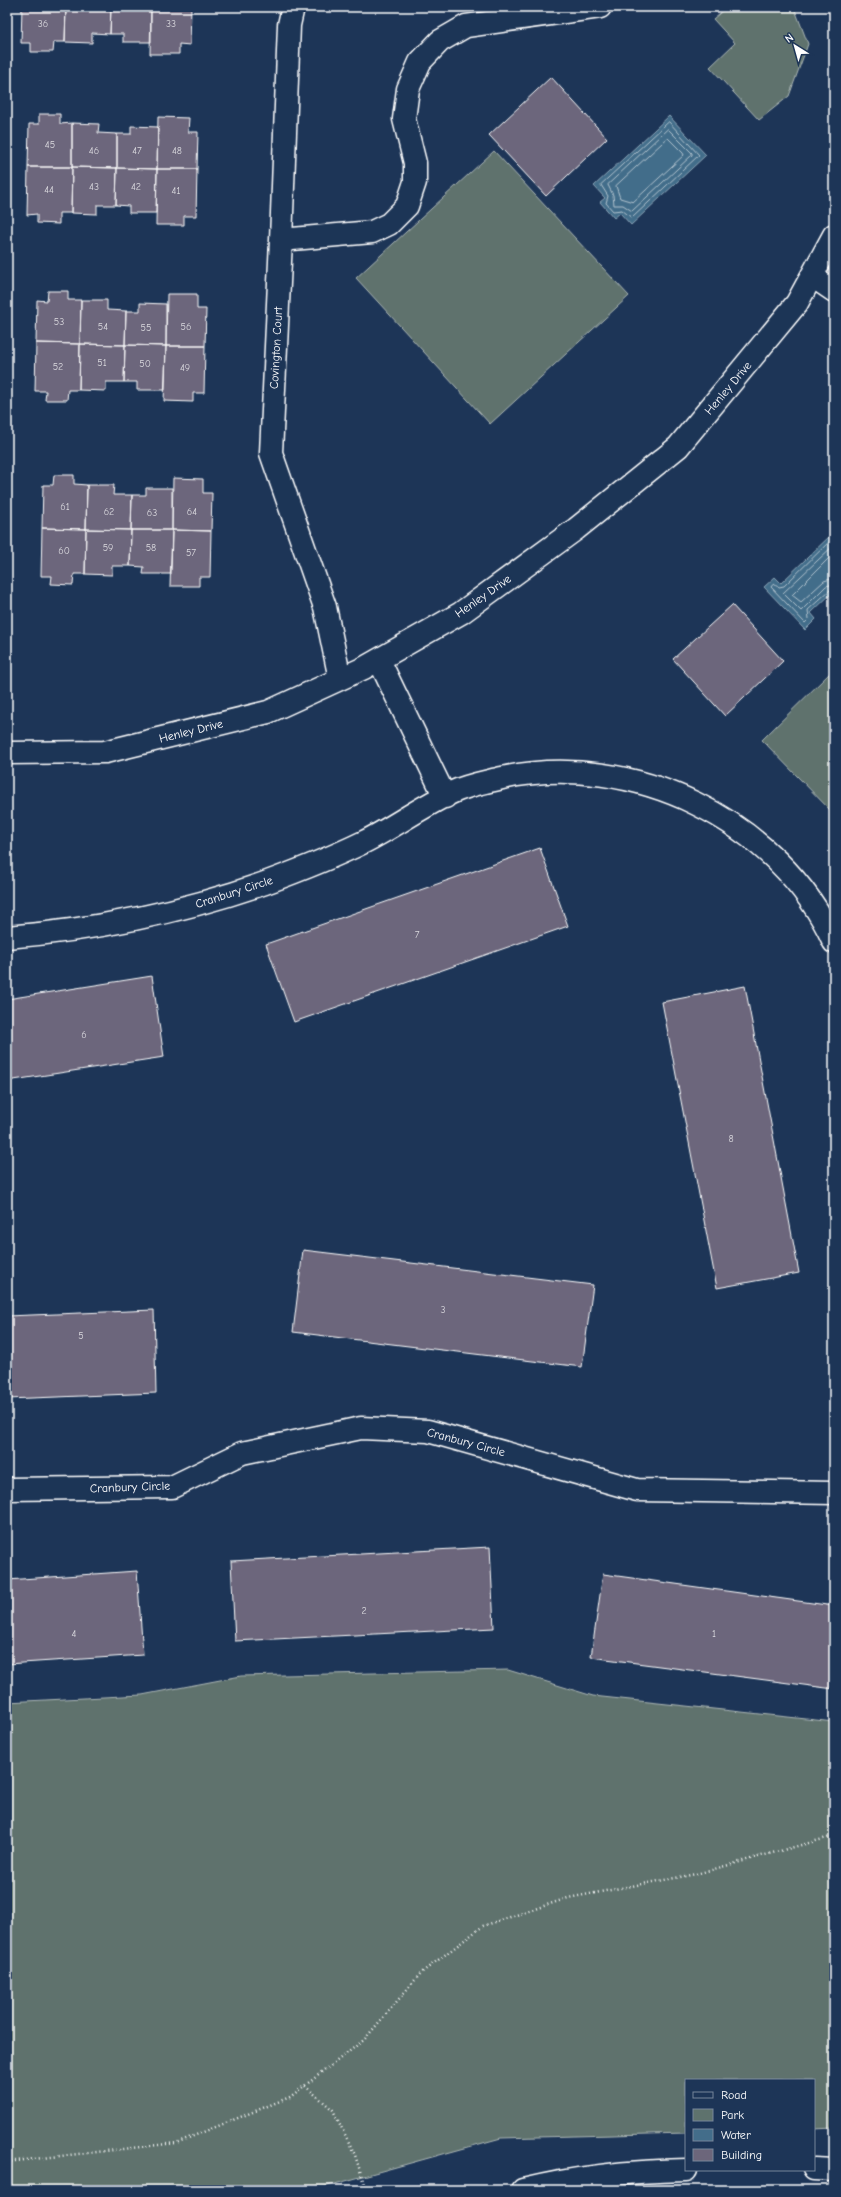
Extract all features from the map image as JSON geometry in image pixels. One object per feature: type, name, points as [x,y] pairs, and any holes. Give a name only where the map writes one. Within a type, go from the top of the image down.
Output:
[{"type":"street","name":"Covington Court","points":[[293,7],[289,25],[282,240],[271,452],[325,607],[340,679]]},
{"type":"street","points":[[282,240],[372,232],[389,224],[407,206],[415,182],[415,163],[404,119],[408,90],[420,62],[440,41],[466,26],[600,7]]},
{"type":"street","name":"Henley Drive","points":[[7,753],[105,752],[268,712],[379,660],[461,613],[576,529],[678,447],[788,314],[812,276],[834,236]]},
{"type":"street","points":[[812,276],[834,291]]},
{"type":"street","points":[[379,660],[445,797]]},
{"type":"street","name":"Cranbury Circle","points":[[7,938],[63,933],[166,913],[266,883],[362,843],[445,797],[484,782],[545,772],[577,772],[609,775],[669,791],[725,819],[751,838],[775,859],[815,907],[834,942]]},
{"type":"street","name":"Cranbury Circle","points":[[7,1489],[172,1487],[242,1453],[361,1428],[428,1431],[637,1490],[834,1493]]},
{"type":"street","points":[[815,2169],[834,2170]]},
{"type":"street","points":[[523,2190],[563,2180],[645,2171],[685,2170]]},
{"type":"path","points":[[7,2162],[176,2143],[290,2097],[364,2040],[421,1973],[483,1926],[568,1898],[696,1874],[834,1836]]},
{"type":"path","points":[[305,2086],[333,2110],[355,2155],[366,2190]]},
{"type":"green space","points":[[727,7],[794,7],[808,44],[789,96],[759,120],[710,67],[735,43],[713,19]]},
{"type":"green space","points":[[494,151],[629,296],[490,424],[356,278]]},
{"type":"green space","points":[[833,670],[834,671],[834,814],[762,740]]},
{"type":"green space","points":[[508,1670],[593,1696],[834,1722],[834,2128],[815,2129],[815,2079],[685,2079],[685,2133],[501,2138],[313,2190],[7,2190],[7,1702],[142,1695],[241,1676]]},
{"type":"water","points":[[669,116],[706,155],[631,225],[620,213],[614,218],[600,202],[605,198],[594,186]]},
{"type":"water","points":[[833,533],[834,591],[811,613],[816,619],[805,630],[764,587],[775,577],[781,583]]},
{"type":"building","points":[[22,7],[66,7],[65,42],[54,42],[53,52],[31,52],[31,43],[21,43]]},
{"type":"building","points":[[66,7],[111,7],[110,34],[92,33],[92,43],[65,42]]},
{"type":"building","points":[[111,7],[151,7],[151,42],[123,42],[123,34],[110,34]]},
{"type":"building","points":[[151,7],[191,7],[190,45],[179,44],[179,54],[150,54]]},
{"type":"building","points":[[551,77],[607,138],[546,196],[489,135]]},
{"type":"building","points":[[39,114],[60,114],[60,124],[72,123],[72,167],[28,167],[29,124],[39,124]]},
{"type":"building","points":[[158,117],[189,118],[188,132],[198,132],[197,169],[157,169]]},
{"type":"building","points":[[72,123],[99,124],[98,133],[117,134],[117,168],[72,167]]},
{"type":"building","points":[[131,126],[158,127],[157,169],[117,168],[117,134],[131,134]]},
{"type":"building","points":[[28,167],[72,167],[71,213],[59,213],[59,224],[37,223],[37,214],[27,215]]},
{"type":"building","points":[[72,167],[117,168],[116,205],[97,205],[97,214],[71,213]]},
{"type":"building","points":[[117,168],[157,169],[156,213],[129,213],[129,206],[116,205]]},
{"type":"building","points":[[157,169],[197,169],[196,216],[184,216],[184,225],[156,225]]},
{"type":"building","points":[[48,291],[68,291],[68,300],[81,300],[80,344],[36,343],[37,300],[47,301]]},
{"type":"building","points":[[167,294],[197,294],[197,309],[206,309],[205,346],[166,346]]},
{"type":"building","points":[[81,300],[107,300],[107,310],[126,311],[125,345],[80,344]]},
{"type":"building","points":[[140,303],[166,304],[166,346],[125,345],[126,311],[140,311]]},
{"type":"building","points":[[36,343],[80,344],[79,390],[68,390],[67,400],[45,400],[46,391],[35,391]]},
{"type":"building","points":[[80,344],[125,345],[124,382],[106,382],[106,391],[79,390]]},
{"type":"building","points":[[125,345],[166,346],[165,390],[137,390],[137,382],[124,382]]},
{"type":"building","points":[[166,346],[205,346],[204,393],[193,393],[193,402],[164,401]]},
{"type":"building","points":[[54,475],[74,475],[74,484],[87,485],[86,529],[42,528],[43,485],[53,485]]},
{"type":"building","points":[[173,478],[203,479],[203,493],[212,493],[211,531],[172,530]]},
{"type":"building","points":[[87,485],[114,485],[113,495],[132,495],[131,530],[86,529]]},
{"type":"building","points":[[146,488],[172,488],[172,530],[131,530],[132,495],[146,495]]},
{"type":"building","points":[[42,528],[86,529],[85,574],[74,574],[73,585],[51,584],[52,576],[41,576]]},
{"type":"building","points":[[86,529],[131,530],[130,566],[112,566],[112,575],[85,574]]},
{"type":"building","points":[[131,530],[172,530],[171,574],[143,574],[144,567],[130,566]]},
{"type":"building","points":[[172,530],[211,531],[210,577],[199,577],[199,586],[170,586]]},
{"type":"building","points":[[732,605],[783,661],[725,716],[673,659]]},
{"type":"building","points":[[540,848],[568,926],[294,1022],[266,944]]},
{"type":"building","points":[[152,976],[164,1057],[7,1081],[7,999]]},
{"type":"building","points":[[745,986],[799,1273],[717,1288],[662,1002]]},
{"type":"building","points":[[303,1250],[593,1285],[582,1367],[293,1332]]},
{"type":"building","points":[[154,1310],[156,1393],[7,1399],[7,1316]]},
{"type":"building","points":[[490,1547],[494,1628],[235,1641],[231,1561]]},
{"type":"building","points":[[137,1571],[143,1655],[7,1664],[7,1580]]},
{"type":"building","points":[[603,1574],[834,1606],[834,1689],[591,1657]]}]
